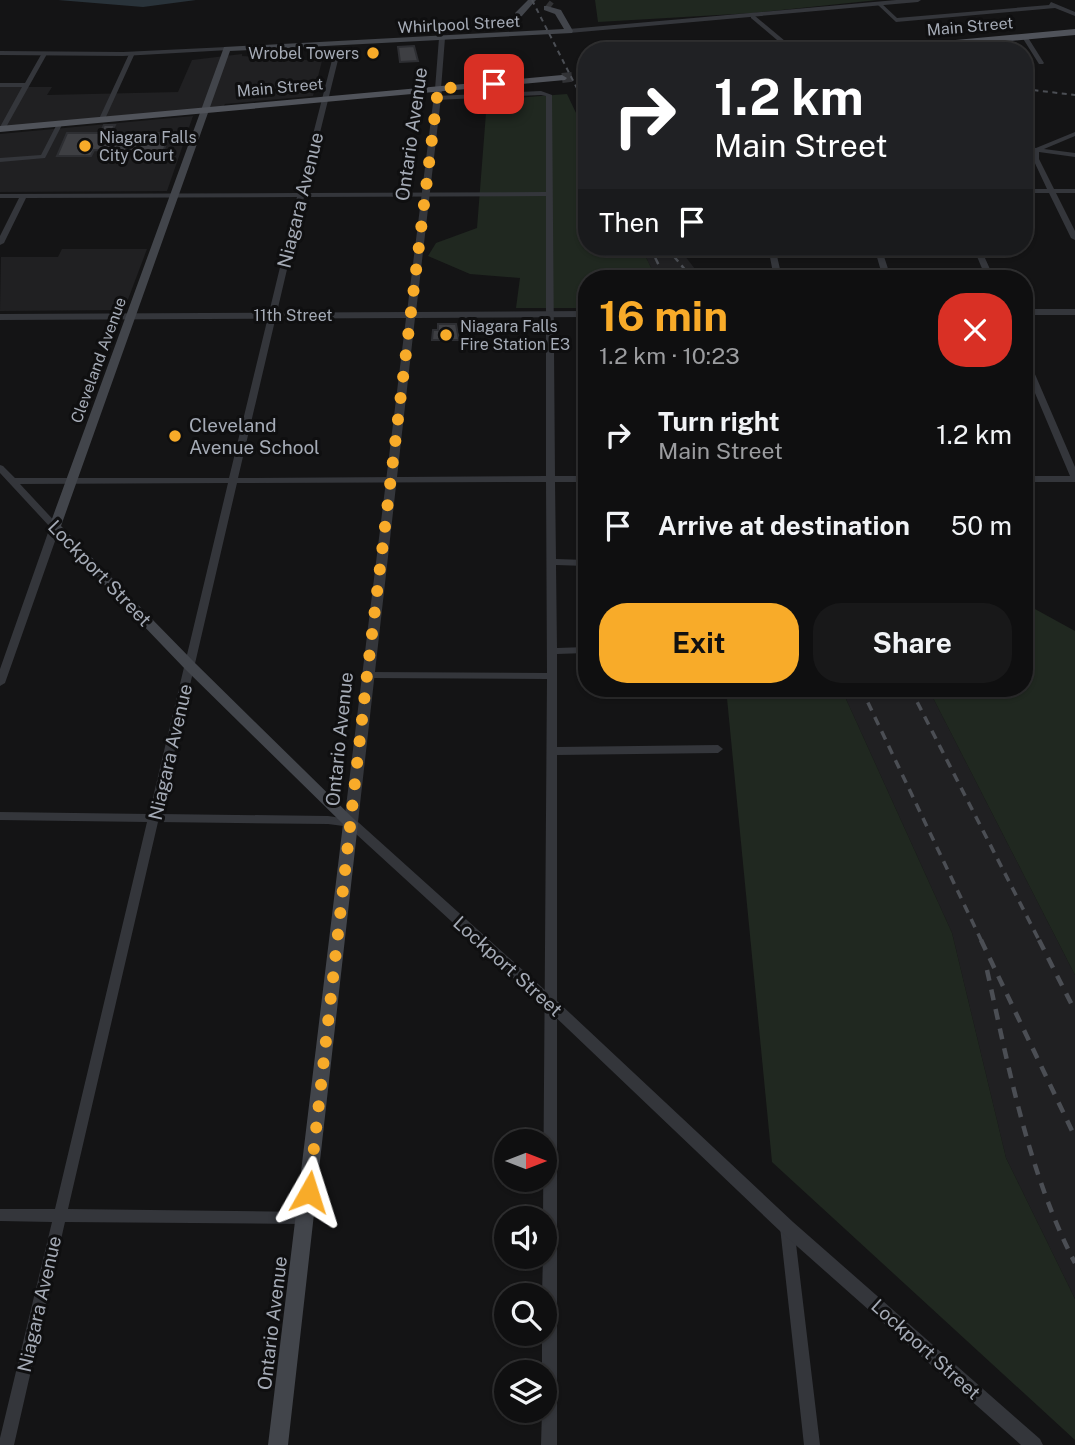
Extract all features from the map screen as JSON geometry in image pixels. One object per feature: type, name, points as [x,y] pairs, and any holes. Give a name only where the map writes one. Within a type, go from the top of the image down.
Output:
[{"type":"main road","points":[[527,34],[519,17],[532,0],[548,6],[569,31]]},
{"type":"main road","name":"Whirlpool Street","points":[[227,49],[569,31]]},
{"type":"main road","name":"Main Street","points":[[969,42],[1075,32]]},
{"type":"main road","name":"Cleveland Avenue","points":[[55,527],[227,49]]},
{"type":"main road","name":"Main Street","points":[[1,129],[325,99],[437,94],[562,78]]},
{"type":"main road","name":"Lockport Street","points":[[55,527],[190,666],[351,823]]},
{"type":"main road","name":"Ontario Avenue","points":[[278,1445],[351,823]]},
{"type":"street","name":"Whirlpool Street","points":[[569,31],[753,17],[918,0]]},
{"type":"street","points":[[1042,0],[1075,14]]},
{"type":"street","points":[[880,4],[896,20],[1056,6]]},
{"type":"street","points":[[753,17],[783,42]]},
{"type":"street","points":[[1025,37],[1028,42]]},
{"type":"street","name":"Ontario Avenue","points":[[351,823],[442,38]]},
{"type":"street","name":"Whirlpool Street","points":[[0,53],[132,53],[227,49]]},
{"type":"street","points":[[1033,50],[1041,63]]},
{"type":"street","points":[[102,119],[132,53]]},
{"type":"street","points":[[1,129],[44,54]]},
{"type":"street","name":"Niagara Avenue","points":[[6,1445],[300,196],[335,60]]},
{"type":"street","points":[[0,85],[26,85]]},
{"type":"street","points":[[437,94],[548,95],[552,751],[549,1445]]},
{"type":"street","points":[[0,160],[43,158],[60,123]]},
{"type":"street","points":[[1036,150],[1075,134]]},
{"type":"street","points":[[1033,150],[1075,155]]},
{"type":"street","points":[[1036,150],[1036,159],[1075,238]]},
{"type":"street","points":[[1033,191],[1075,191]]},
{"type":"street","points":[[0,196],[549,194]]},
{"type":"street","points":[[0,243],[23,196]]},
{"type":"street","points":[[1033,312],[1075,312]]},
{"type":"street","name":"11th Street","points":[[0,317],[578,314]]},
{"type":"street","points":[[1033,379],[1075,478],[1033,479]]},
{"type":"street","name":"Lockport Street","points":[[0,468],[55,527]]},
{"type":"street","points":[[13,481],[578,479]]},
{"type":"street","name":"Cleveland Avenue","points":[[0,682],[55,527]]},
{"type":"street","points":[[550,562],[578,563]]},
{"type":"street","points":[[551,651],[578,650]]},
{"type":"street","points":[[367,675],[550,676]]},
{"type":"street","points":[[552,751],[718,749]]},
{"type":"street","points":[[0,816],[328,820],[351,823]]},
{"type":"street","name":"Lockport Street","points":[[351,823],[551,1004],[788,1227],[1034,1445]]},
{"type":"street","points":[[0,1215],[306,1218]]},
{"type":"street","points":[[788,1227],[811,1445]]},
{"type":"shaded area","points":[[58,0],[196,0],[143,7]]},
{"type":"shaded area","points":[[595,0],[878,0],[753,13],[598,22]]},
{"type":"shaded area","points":[[242,54],[322,61],[313,96],[0,128],[0,87],[52,87],[47,95],[178,92],[192,60]]},
{"type":"shaded area","points":[[567,94],[578,117],[578,256],[645,256],[652,270],[578,270],[578,308],[516,308],[520,278],[470,274],[428,256],[436,243],[477,228],[487,100]]},
{"type":"shaded area","points":[[193,116],[167,191],[0,192],[0,134]]},
{"type":"shaded area","points":[[62,249],[147,249],[124,310],[0,311],[1,257],[58,257]]},
{"type":"shaded area","points":[[645,256],[685,256],[696,270],[652,270]]},
{"type":"shaded area","points":[[1033,608],[1075,631],[1075,975],[933,697],[1033,697]]},
{"type":"shaded area","points":[[727,697],[845,697],[952,933],[1006,1158],[1075,1299],[1075,1440],[772,1162]]},
{"type":"shaded area","points":[[845,697],[933,697],[1075,975],[1075,1299],[1006,1158],[952,933]]},
{"type":"building","points":[[414,46],[418,61],[400,62],[398,47]]},
{"type":"building","points":[[104,125],[115,125],[111,133],[170,133],[163,152],[94,150],[91,156],[57,156],[67,133],[100,133]]},
{"type":"building","name":"Niagara Falls Fire Station E3","points":[[438,324],[456,324],[459,340],[432,340],[433,330],[438,330]]},
{"type":"tunnel","points":[[547,4],[551,7]]},
{"type":"tunnel","points":[[562,78],[578,76]]},
{"type":"railway","points":[[532,0],[578,90]]},
{"type":"railway","points":[[1033,90],[1075,95]]},
{"type":"railway","points":[[654,256],[661,270]]},
{"type":"railway","points":[[674,256],[685,270]]},
{"type":"railway","points":[[865,697],[982,942]]},
{"type":"railway","points":[[915,697],[1040,942]]},
{"type":"railway","points":[[981,940],[1075,1137]]},
{"type":"railway","points":[[1039,940],[1075,1011]]},
{"type":"railway","points":[[987,970],[1032,1156],[1075,1263]]},
{"type":"place","name":"Wrobel Towers","points":[[373,53]]},
{"type":"place","name":"Niagara Falls City Court","points":[[85,146]]},
{"type":"place","name":"Niagara Falls Fire Station E3","points":[[446,335]]},
{"type":"place","name":"Cleveland Avenue School","points":[[175,436]]},
{"type":"route","points":[[309,1192],[423,195],[438,89],[494,84]]}]
